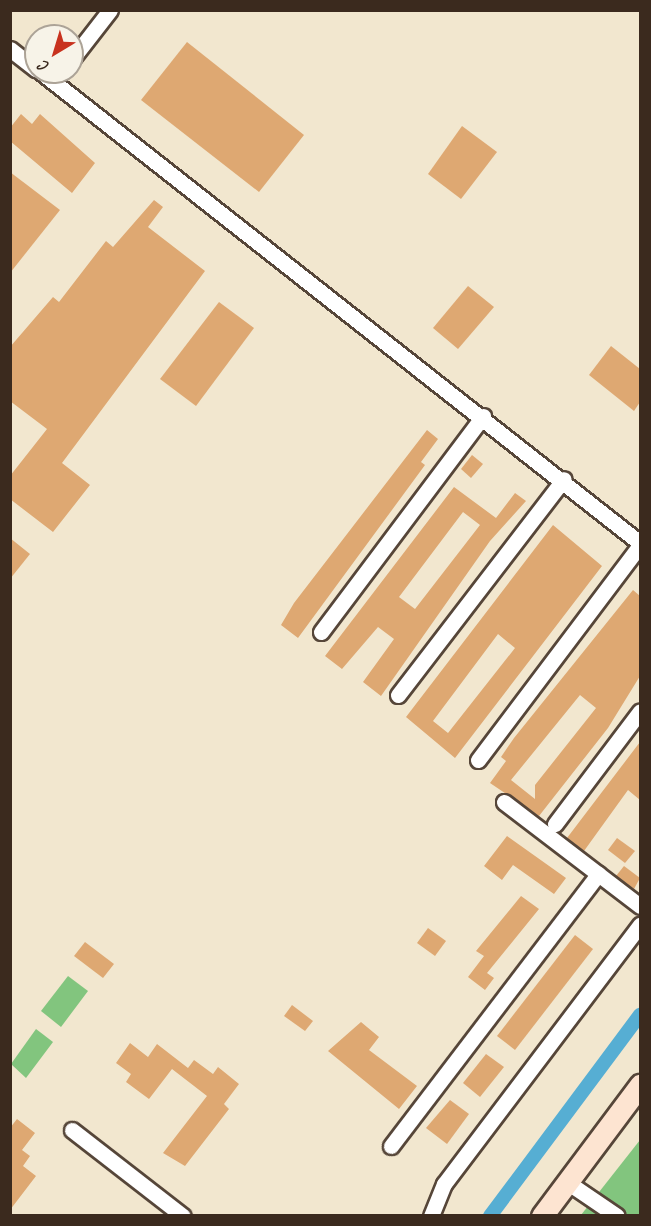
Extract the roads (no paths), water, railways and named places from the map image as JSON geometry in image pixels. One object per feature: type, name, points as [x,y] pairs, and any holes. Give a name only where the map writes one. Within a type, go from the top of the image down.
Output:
[{"type":"main road","points":[[542,1215],[640,1084]]},
{"type":"street","points":[[84,43],[110,10]]},
{"type":"street","points":[[10,50],[24,60]]},
{"type":"street","points":[[65,84],[109,126],[339,311],[483,416],[564,479],[640,544],[478,760]]},
{"type":"street","points":[[321,632],[483,416]]},
{"type":"street","points":[[398,695],[564,479]]},
{"type":"street","points":[[555,824],[640,711]]},
{"type":"street","points":[[504,802],[640,906]]},
{"type":"street","points":[[391,1146],[598,874]]},
{"type":"street","points":[[431,1215],[444,1184],[640,925]]},
{"type":"street","points":[[72,1130],[183,1215]]},
{"type":"street","points":[[567,1182],[617,1215]]},
{"type":"waterway","points":[[490,1216],[640,1015]]}]
